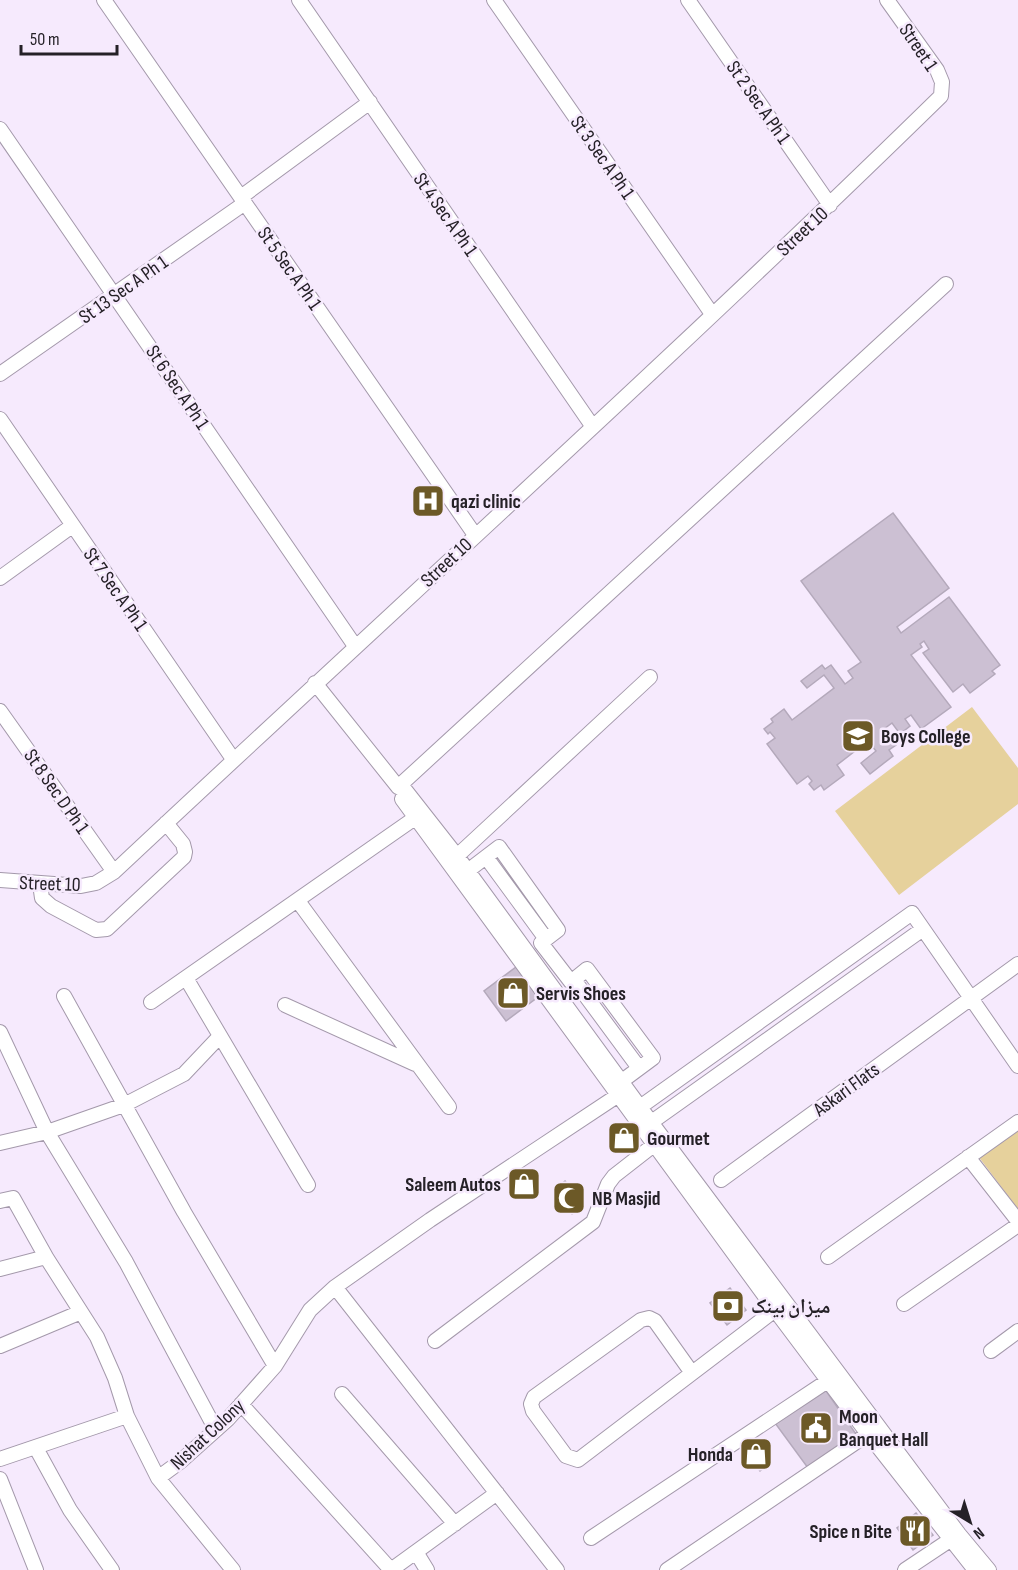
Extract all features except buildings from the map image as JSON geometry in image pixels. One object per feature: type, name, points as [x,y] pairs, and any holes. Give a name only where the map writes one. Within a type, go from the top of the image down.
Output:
[{"type":"street","name":"St 5 Sec A Ph 1","points":[[104,0],[475,535]]},
{"type":"street","name":"St 4 Sec A Ph 1","points":[[299,0],[593,427]]},
{"type":"street","name":"St 3 Sec A Ph 1","points":[[494,0],[712,314]]},
{"type":"street","name":"St 2 Sec A Ph 1","points":[[688,0],[830,205]]},
{"type":"street","name":"Street 1","points":[[887,0],[937,70],[942,82],[941,96]]},
{"type":"street","name":"Street 10","points":[[0,880],[81,886],[96,883],[114,872],[830,205],[941,96]]},
{"type":"street","name":"St 13 Sec A Ph 1","points":[[0,374],[115,295],[370,102]]},
{"type":"street","name":"St 6 Sec A Ph 1","points":[[0,129],[355,646]]},
{"type":"street","points":[[398,787],[946,284]]},
{"type":"street","name":"St 7 Sec A Ph 1","points":[[0,419],[233,759]]},
{"type":"street","points":[[0,578],[72,526]]},
{"type":"street","points":[[457,856],[650,677]]},
{"type":"street","points":[[315,683],[398,787],[406,791],[457,856],[464,874]]},
{"type":"street","name":"St 8 Sec D Ph 1","points":[[0,711],[114,872]]},
{"type":"street","points":[[398,787],[399,796],[415,818],[464,874],[623,1088],[647,1125],[955,1537],[975,1570]]},
{"type":"street","points":[[151,1002],[415,818]]},
{"type":"street","points":[[40,884],[42,898],[51,906],[96,930],[107,929],[183,857],[185,852],[183,844],[166,823]]},
{"type":"street","points":[[464,874],[486,857],[546,939],[541,943],[558,965],[541,979]]},
{"type":"street","points":[[298,901],[449,1107]]},
{"type":"street","points":[[636,1110],[912,913],[1018,1066]]},
{"type":"street","points":[[647,1125],[923,930]]},
{"type":"street","name":"Askari Flats","points":[[720,1180],[1018,964]]},
{"type":"street","name":"Nishat Colony","points":[[0,1200],[13,1198],[46,1257],[97,1337],[111,1368],[127,1416],[158,1478],[216,1430],[241,1404],[275,1366],[310,1310],[335,1287],[623,1088],[639,1068],[574,980],[571,982],[558,965]]},
{"type":"street","points":[[186,978],[308,1185]]},
{"type":"street","points":[[64,996],[184,1212],[275,1366]]},
{"type":"street","points":[[285,1005],[417,1065]]},
{"type":"street","points":[[779,1008],[790,1023]]},
{"type":"street","points":[[0,1032],[5,1052],[47,1132],[126,1262],[216,1430]]},
{"type":"street","points":[[0,1143],[47,1132],[124,1105],[184,1074],[220,1036]]},
{"type":"street","points":[[828,1257],[1018,1122]]},
{"type":"street","points":[[647,1125],[655,1144],[868,1434],[955,1537],[989,1570]]},
{"type":"street","points":[[435,1341],[593,1222],[608,1184],[614,1176],[655,1144]]},
{"type":"street","points":[[904,1304],[1018,1223],[968,1157]]},
{"type":"street","points":[[0,1269],[46,1257]]},
{"type":"street","points":[[335,1287],[557,1570]]},
{"type":"street","points":[[692,1374],[650,1318],[641,1320],[534,1397],[531,1404],[533,1411],[566,1456],[578,1460],[692,1374],[776,1310]]},
{"type":"street","points":[[0,1346],[81,1312]]},
{"type":"street","points":[[991,1351],[1018,1331]]},
{"type":"street","points":[[591,1538],[829,1380]]},
{"type":"street","points":[[342,1394],[455,1524]]},
{"type":"street","points":[[241,1404],[391,1570],[496,1494]]},
{"type":"street","points":[[0,1459],[127,1416]]},
{"type":"street","points":[[667,1570],[868,1434]]},
{"type":"street","points":[[36,1448],[70,1510],[112,1570]]},
{"type":"street","points":[[158,1478],[233,1570]]},
{"type":"street","points":[[0,1479],[36,1570]]},
{"type":"street","points":[[905,1570],[955,1537]]},
{"type":"street","points":[[416,1552],[427,1570]]},
{"type":"shaded area","points":[[972,707],[1018,768],[1018,804],[899,895],[835,811]]},
{"type":"shaded area","points":[[1018,1130],[1018,1209],[975,1152]]},
{"type":"place","name":"qazi clinic","points":[[428,501]]},
{"type":"place","name":"Boys College","points":[[858,736]]},
{"type":"place","name":"Servis Shoes","points":[[513,993]]},
{"type":"place","name":"Gourmet","points":[[624,1138]]},
{"type":"place","name":"Saleem Autos","points":[[524,1184]]},
{"type":"place","name":"NB Masjid","points":[[569,1198]]},
{"type":"place","name":"میزان بینک","points":[[728,1306]]},
{"type":"place","name":"Moon Banquet Hall","points":[[816,1428]]},
{"type":"place","name":"Honda","points":[[756,1454]]},
{"type":"place","name":"Spice n Bite","points":[[915,1531]]}]
